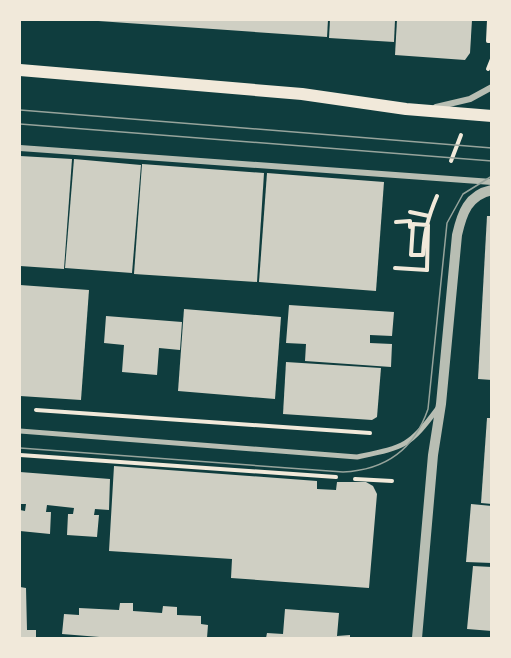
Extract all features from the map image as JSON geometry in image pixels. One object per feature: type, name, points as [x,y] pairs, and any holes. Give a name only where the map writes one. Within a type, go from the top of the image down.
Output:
[{"type":"main road","points":[[20,70],[302,94],[406,109],[492,116]]},
{"type":"street","points":[[406,109],[439,107],[470,99],[492,87]]},
{"type":"street","points":[[20,148],[492,182]]},
{"type":"street","points":[[417,639],[433,455],[441,404],[457,235],[461,216],[471,199],[492,189]]},
{"type":"street","points":[[20,431],[357,457],[394,449],[416,438],[441,404]]},
{"type":"path","points":[[489,20],[488,40],[492,41]]},
{"type":"path","points":[[484,80],[492,59]]},
{"type":"path","points":[[449,166],[462,134]]},
{"type":"path","points":[[395,268],[427,270],[428,225],[421,225],[413,224],[411,255],[423,255],[425,226],[429,216],[441,186]]},
{"type":"path","points":[[410,212],[429,216]]},
{"type":"path","points":[[396,222],[410,221],[408,256],[427,258]]},
{"type":"path","points":[[31,410],[379,433]]},
{"type":"path","points":[[20,455],[392,481]]},
{"type":"building","points":[[84,20],[328,20],[327,37]]},
{"type":"building","points":[[330,20],[395,20],[394,42],[329,38]]},
{"type":"building","points":[[397,20],[472,20],[470,53],[465,60],[395,55]]},
{"type":"building","points":[[20,156],[72,159],[64,269],[20,266]]},
{"type":"building","points":[[74,159],[141,165],[132,273],[65,268]]},
{"type":"building","points":[[142,164],[264,173],[257,282],[134,274]]},
{"type":"building","points":[[267,173],[384,182],[376,291],[259,282]]},
{"type":"building","points":[[487,216],[492,216],[492,380],[478,379]]},
{"type":"building","points":[[20,285],[89,290],[81,400],[20,396]]},
{"type":"building","points":[[289,305],[394,312],[392,336],[370,335],[370,343],[392,344],[391,367],[305,361],[306,344],[286,343]]},
{"type":"building","points":[[184,309],[281,317],[275,399],[178,391]]},
{"type":"building","points":[[106,316],[182,322],[180,350],[159,348],[157,375],[122,372],[124,345],[104,343]]},
{"type":"building","points":[[286,362],[381,368],[377,417],[372,420],[283,414]]},
{"type":"building","points":[[487,418],[492,418],[492,504],[481,503]]},
{"type":"building","points":[[114,466],[317,481],[317,489],[336,490],[337,482],[366,482],[373,486],[377,494],[369,588],[231,578],[232,559],[109,551]]},
{"type":"building","points":[[20,472],[110,479],[109,510],[95,509],[94,515],[99,515],[97,537],[67,535],[68,514],[73,514],[74,508],[47,505],[46,512],[51,512],[50,534],[20,531],[20,510],[25,511],[26,504],[20,504]]},
{"type":"building","points":[[471,504],[492,506],[492,563],[466,562]]},
{"type":"building","points":[[473,566],[492,567],[492,631],[467,629]]},
{"type":"building","points":[[20,587],[26,588],[27,630],[36,630],[36,638],[20,638]]},
{"type":"building","points":[[120,603],[133,603],[133,611],[162,613],[163,606],[177,607],[177,615],[201,616],[201,624],[208,625],[207,638],[112,638],[62,634],[64,614],[79,615],[79,608],[119,610]]},
{"type":"building","points":[[285,609],[339,613],[337,636],[350,635],[350,638],[266,638],[267,633],[283,634]]},
{"type":"tram line","points":[[20,110],[492,148]]},
{"type":"tram line","points":[[20,124],[492,161]]},
{"type":"tram line","points":[[20,448],[343,472],[372,467],[385,462],[396,455],[415,436],[428,409],[447,223],[463,194],[492,176]]}]
